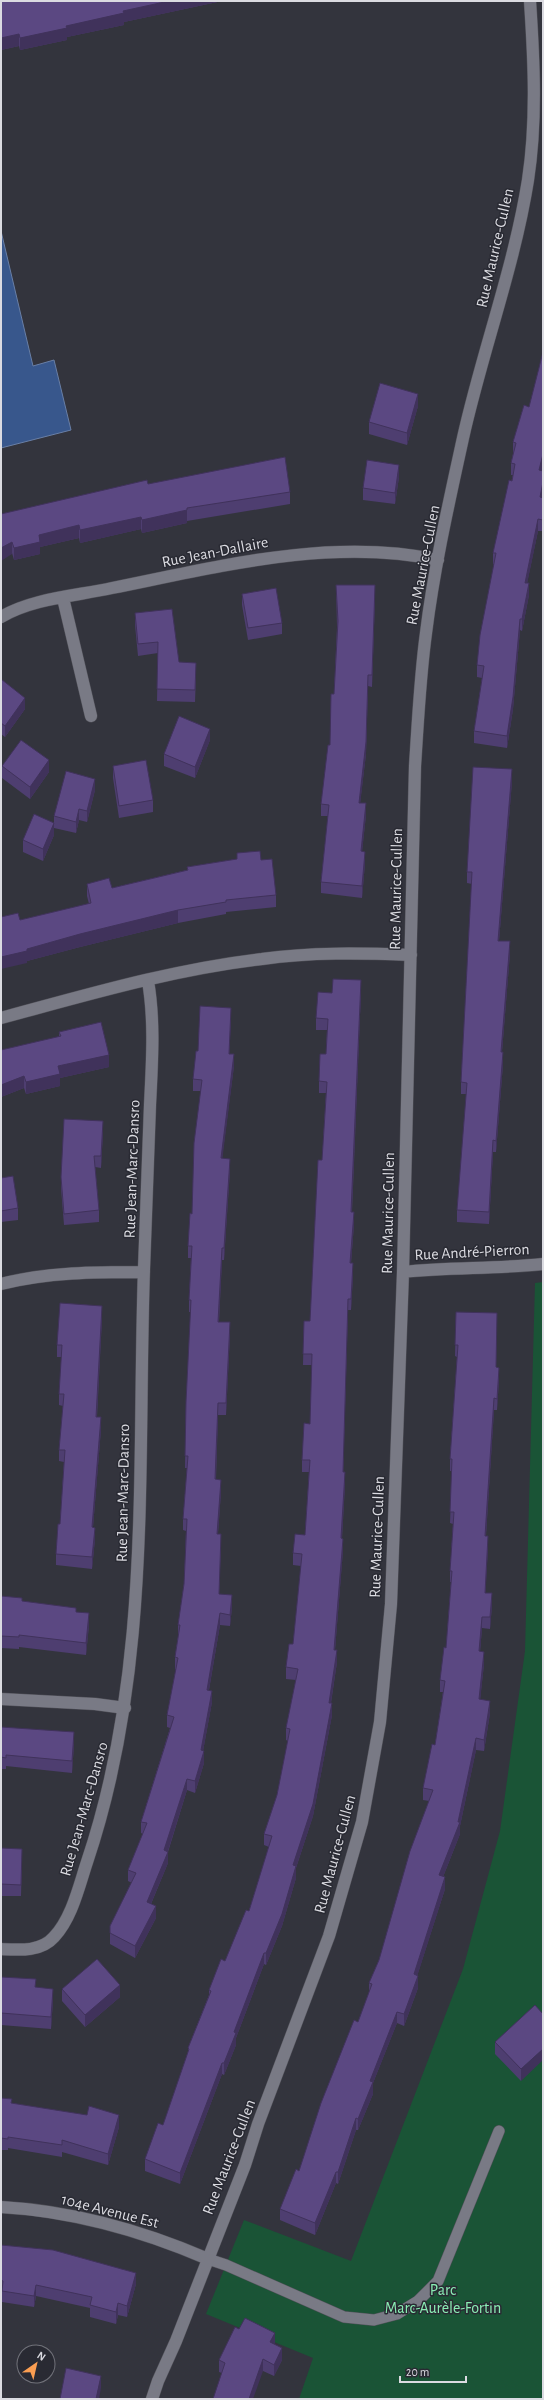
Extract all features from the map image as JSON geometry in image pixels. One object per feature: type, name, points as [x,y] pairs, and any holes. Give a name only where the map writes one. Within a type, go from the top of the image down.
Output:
[{"type":"street","name":"Rue Maurice-Cullen","points":[[152,2399],[208,2259],[329,1936],[355,1848],[368,1794],[383,1702],[391,1604],[403,1272],[415,766],[419,696],[426,631],[438,560],[463,438],[505,279],[528,182],[533,131],[534,86],[530,1]]},
{"type":"street","name":"Rue Jean-Dallaire","points":[[1,617],[16,610],[63,598],[252,560],[293,555],[404,554],[438,560]]},
{"type":"street","points":[[63,598],[91,716]]},
{"type":"street","points":[[1,1018],[148,981],[221,965],[279,957],[322,954],[411,955]]},
{"type":"street","name":"Rue Jean-Marc-Dansro","points":[[1,1949],[30,1949],[46,1944],[56,1935],[66,1920],[100,1822],[116,1759],[125,1708],[133,1640],[137,1585],[144,1272],[153,1030],[148,981]]},
{"type":"street","name":"Rue André-Pierron","points":[[403,1272],[436,1268],[483,1269],[543,1264]]},
{"type":"street","points":[[1,1284],[31,1278],[88,1272],[144,1272]]},
{"type":"street","points":[[1,1698],[94,1704],[125,1708]]},
{"type":"street","name":"104e Avenue Est","points":[[1,2207],[44,2211],[100,2222],[161,2241],[208,2259]]},
{"type":"lane","points":[[208,2259],[226,2265],[344,2316],[374,2320],[397,2314],[418,2301],[438,2281],[499,2131]]},
{"type":"green space","name":"Parc Marc-Aurèle-Fortin","points":[[543,1282],[543,2399],[299,2399],[313,2358],[206,2314],[244,2220],[351,2261],[463,1969],[500,1831],[525,1651],[535,1283]]},
{"type":"water","points":[[1,231],[33,366],[54,360],[71,430],[1,448]]},
{"type":"building","points":[[1,1],[169,1],[66,26],[67,28],[20,38],[19,34],[1,38]]},
{"type":"building","points":[[543,352],[543,454],[539,470],[543,471],[543,482],[540,497],[543,498],[543,520],[538,519],[525,583],[529,583],[522,619],[520,619],[513,697],[507,736],[474,731],[484,666],[477,665],[480,635],[496,553],[493,553],[509,480],[512,481],[515,464],[511,463],[516,443],[513,442],[524,405],[529,407]]},
{"type":"building","points":[[380,383],[418,394],[407,433],[369,422]]},
{"type":"building","points":[[285,457],[290,492],[187,508],[187,510],[142,520],[141,517],[80,530],[79,525],[39,535],[40,542],[14,548],[12,542],[1,548],[1,514],[147,480],[148,484]]},
{"type":"building","points":[[367,460],[399,465],[395,493],[363,488]]},
{"type":"building","points":[[336,585],[375,585],[372,675],[368,675],[366,742],[359,803],[366,803],[361,851],[365,852],[362,886],[321,882],[329,805],[321,804],[328,745],[330,745],[331,694],[334,694],[338,621]]},
{"type":"building","points":[[276,588],[282,623],[248,628],[242,594]]},
{"type":"building","points":[[172,609],[179,662],[196,663],[195,690],[157,689],[158,642],[138,644],[135,613]]},
{"type":"building","points":[[1,679],[25,698],[5,726],[1,723]]},
{"type":"building","points":[[179,716],[210,729],[195,767],[164,754]]},
{"type":"building","points":[[21,740],[49,760],[30,787],[2,766]]},
{"type":"building","points":[[146,760],[153,800],[119,806],[113,766]]},
{"type":"building","points":[[473,767],[512,769],[498,941],[510,941],[501,1052],[503,1052],[496,1141],[493,1140],[489,1212],[457,1210],[467,1083],[461,1082],[472,872],[467,872]]},
{"type":"building","points":[[66,771],[95,779],[87,811],[79,809],[76,822],[54,816]]},
{"type":"building","points":[[34,814],[54,823],[43,849],[23,840]]},
{"type":"building","points":[[260,851],[261,860],[272,859],[276,895],[226,900],[226,902],[178,910],[80,934],[27,949],[27,951],[1,957],[1,917],[18,913],[20,920],[91,903],[87,884],[109,878],[112,888],[188,870],[187,867],[237,859],[237,853]]},
{"type":"building","points":[[333,979],[361,980],[351,1212],[354,1212],[350,1263],[353,1263],[351,1299],[348,1299],[343,1472],[345,1472],[341,1538],[343,1539],[334,1650],[337,1650],[329,1703],[332,1703],[313,1804],[293,1865],[296,1866],[282,1914],[266,1953],[264,1953],[234,2032],[236,2033],[224,2063],[222,2063],[180,2173],[145,2159],[158,2123],[163,2125],[189,2049],[188,2048],[211,1991],[209,1990],[221,1959],[225,1961],[246,1910],[249,1911],[272,1836],[264,1834],[277,1795],[290,1729],[286,1728],[298,1669],[286,1667],[289,1644],[293,1644],[302,1554],[293,1553],[295,1534],[305,1535],[310,1460],[302,1460],[304,1423],[310,1424],[312,1354],[303,1354],[304,1321],[310,1321],[318,1160],[322,1160],[327,1082],[319,1081],[320,1054],[326,1054],[328,1019],[316,1018],[318,992],[332,993]]},
{"type":"building","points":[[200,1006],[231,1008],[229,1054],[234,1054],[221,1158],[230,1159],[224,1248],[222,1248],[218,1322],[230,1322],[226,1403],[218,1403],[215,1479],[221,1480],[217,1534],[221,1534],[219,1594],[232,1595],[230,1615],[220,1613],[207,1690],[212,1691],[201,1750],[204,1751],[195,1781],[187,1779],[164,1850],[168,1852],[147,1902],[156,1906],[135,1946],[110,1933],[110,1926],[136,1873],[128,1870],[147,1823],[141,1822],[174,1717],[167,1715],[178,1658],[175,1657],[184,1584],[187,1519],[183,1519],[188,1456],[185,1456],[186,1402],[192,1246],[188,1246],[190,1213],[192,1214],[194,1143],[202,1080],[193,1079],[196,1051],[198,1051]]},
{"type":"building","points":[[101,1022],[109,1055],[58,1066],[60,1074],[26,1082],[24,1076],[1,1085],[1,1050],[61,1036],[59,1032]]},
{"type":"building","points":[[64,1119],[103,1121],[101,1156],[94,1156],[99,1210],[64,1214],[61,1177]]},
{"type":"building","points":[[13,1176],[18,1208],[1,1211],[1,1178]]},
{"type":"building","points":[[60,1303],[102,1306],[96,1417],[101,1417],[92,1527],[95,1528],[92,1557],[56,1554],[58,1524],[60,1524],[65,1450],[59,1450],[64,1394],[59,1394],[62,1345],[57,1345]]},
{"type":"building","points":[[456,1312],[497,1313],[496,1367],[499,1368],[497,1399],[494,1398],[485,1536],[488,1536],[485,1593],[492,1593],[490,1617],[482,1617],[479,1651],[484,1652],[479,1699],[490,1701],[484,1740],[476,1738],[458,1822],[460,1822],[439,1875],[445,1877],[414,1974],[418,1976],[404,2014],[397,2012],[370,2081],[373,2082],[358,2119],[356,2118],[338,2172],[336,2172],[315,2223],[280,2209],[296,2169],[299,2171],[321,2103],[354,2020],[358,2022],[372,1984],[369,1983],[379,1960],[410,1851],[433,1790],[423,1788],[432,1744],[435,1745],[445,1681],[440,1680],[444,1647],[446,1648],[452,1571],[450,1571],[454,1512],[450,1512],[452,1459],[450,1459],[458,1345],[455,1345]]},
{"type":"building","points":[[1,1596],[22,1598],[22,1601],[76,1608],[76,1612],[89,1613],[86,1643],[19,1635],[19,1637],[1,1636]]},
{"type":"building","points":[[1,1727],[74,1732],[72,1761],[6,1755],[6,1758],[1,1757]]},
{"type":"building","points":[[1,1848],[22,1849],[21,1885],[1,1884]]},
{"type":"building","points":[[97,1959],[120,1985],[85,2015],[62,1989]]},
{"type":"building","points":[[1,1977],[36,1979],[35,1987],[53,1989],[51,2017],[1,2013]]},
{"type":"building","points":[[535,2005],[543,2014],[543,2049],[521,2069],[495,2042]]},
{"type":"building","points":[[1,2098],[12,2099],[11,2103],[87,2115],[89,2106],[119,2115],[108,2154],[62,2140],[62,2145],[8,2137],[8,2139],[1,2138]]},
{"type":"building","points":[[1,2245],[53,2250],[136,2273],[127,2306],[118,2303],[116,2312],[90,2305],[92,2297],[36,2285],[34,2296],[2,2291],[3,2281],[1,2280]]},
{"type":"building","points":[[245,2318],[275,2333],[270,2342],[282,2348],[274,2365],[263,2359],[249,2399],[213,2399],[225,2363],[219,2360],[235,2327],[239,2329]]},
{"type":"building","points":[[66,2368],[101,2376],[96,2399],[60,2399]]}]
